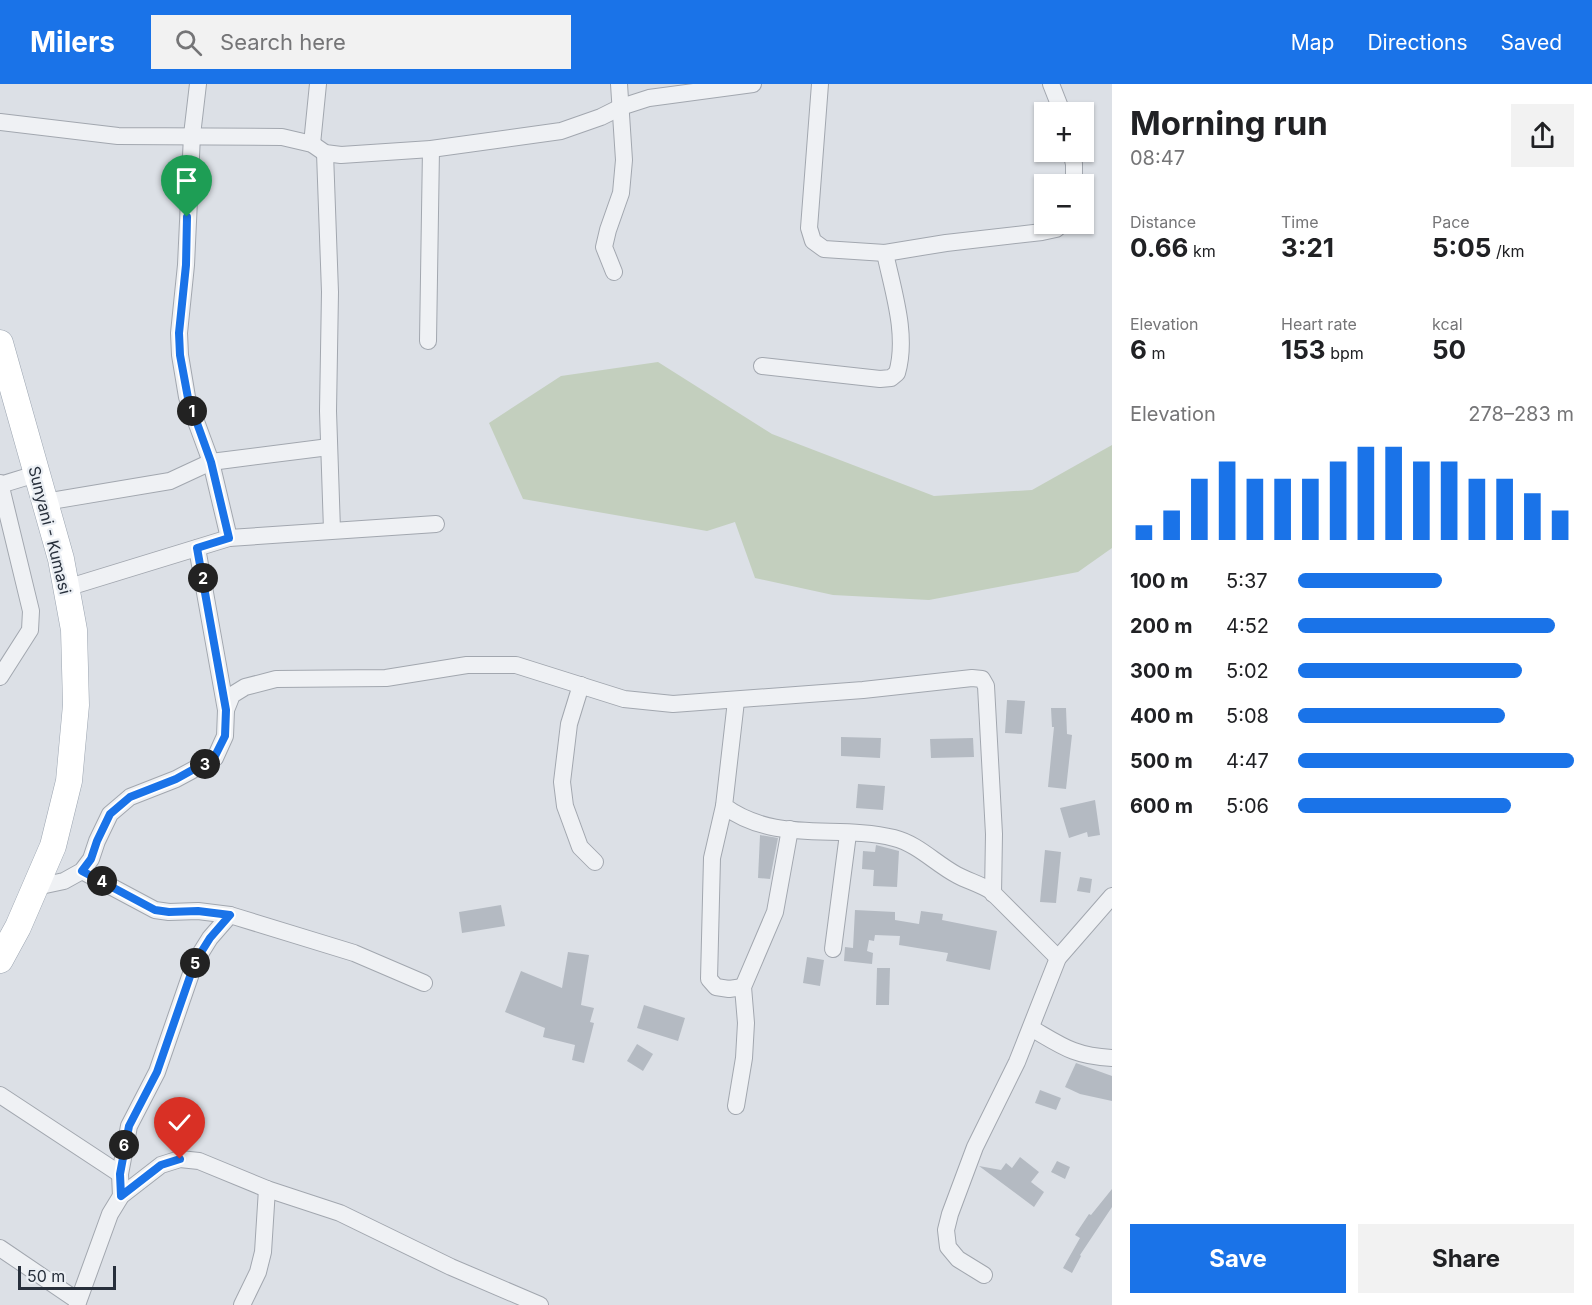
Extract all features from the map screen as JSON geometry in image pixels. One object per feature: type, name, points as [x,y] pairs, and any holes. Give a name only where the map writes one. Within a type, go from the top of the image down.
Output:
[{"type":"main road","name":"Sunyani - Kumasi","points":[[0,343],[61,559],[74,630],[76,705],[69,781],[53,846],[0,960]]},
{"type":"street","points":[[198,84],[192,135],[186,265],[179,333],[180,355],[188,398],[211,462],[229,538]]},
{"type":"street","points":[[318,84],[319,148],[330,292],[329,447],[332,530]]},
{"type":"street","points":[[614,272],[604,246],[621,193],[624,160],[620,84]]},
{"type":"street","points":[[0,122],[118,136],[282,137],[341,155],[431,149],[561,131],[601,117],[621,107],[660,96],[753,84]]},
{"type":"street","points":[[820,84],[809,228],[813,241],[824,249],[885,253],[945,243],[1034,233]]},
{"type":"street","points":[[1051,84],[1058,102]]},
{"type":"street","points":[[428,341],[431,149]]},
{"type":"street","points":[[762,366],[880,379],[891,378],[897,373],[901,348],[898,311],[885,253]]},
{"type":"street","points":[[45,502],[170,481],[211,462],[329,447]]},
{"type":"street","points":[[0,677],[30,630],[31,611],[0,484],[36,474]]},
{"type":"street","points":[[66,588],[229,538],[436,524]]},
{"type":"street","points":[[36,886],[64,881],[82,871],[91,859],[110,814],[130,797],[176,779],[214,758],[225,736],[226,710],[197,548]]},
{"type":"street","points":[[226,710],[232,695],[245,687],[276,679],[386,678],[467,665],[516,665],[624,699],[673,704],[735,701],[972,678],[982,679],[986,686],[993,834],[993,894]]},
{"type":"street","points":[[581,685],[569,724],[562,782],[565,806],[580,847],[595,862]]},
{"type":"street","points":[[735,701],[724,806],[712,858],[709,979],[716,987],[729,989],[743,987]]},
{"type":"street","points":[[724,806],[739,817],[759,825],[878,835],[913,846],[958,876],[977,883],[993,894],[1058,958]]},
{"type":"street","points":[[736,1106],[744,1058],[746,1023],[743,987],[775,912],[790,829]]},
{"type":"street","points":[[833,949],[848,834]]},
{"type":"street","points":[[82,871],[155,910],[198,911],[230,915],[354,953],[424,983]]},
{"type":"street","points":[[984,1275],[958,1259],[948,1247],[946,1230],[950,1214],[975,1147],[1017,1062],[1058,958],[1112,896]]},
{"type":"street","points":[[121,1196],[120,1174],[129,1126],[157,1072],[195,962],[210,938],[230,915]]},
{"type":"street","points":[[1031,1028],[1074,1053],[1112,1058]]},
{"type":"street","points":[[0,1095],[120,1174]]},
{"type":"street","points":[[0,1248],[78,1303],[110,1214],[121,1196],[161,1165],[180,1159],[199,1161],[267,1189],[339,1213],[451,1267],[540,1305]]},
{"type":"street","points":[[242,1305],[258,1272],[263,1252],[267,1189]]},
{"type":"green space","points":[[658,362],[772,434],[934,496],[1032,490],[1112,445],[1112,548],[1078,572],[929,600],[833,595],[755,578],[735,522],[707,531],[523,499],[489,423],[561,376]]},
{"type":"building","points":[[1007,700],[1025,701],[1022,734],[1005,733]]},
{"type":"building","points":[[1051,708],[1066,708],[1067,734],[1072,735],[1066,789],[1048,787],[1054,727],[1052,727]]},
{"type":"building","points":[[841,737],[881,738],[880,758],[841,756]]},
{"type":"building","points":[[973,738],[974,757],[931,758],[930,739]]},
{"type":"building","points":[[858,784],[885,786],[883,810],[856,808]]},
{"type":"building","points":[[1095,800],[1100,835],[1088,837],[1087,832],[1069,838],[1060,808]]},
{"type":"building","points":[[760,835],[778,838],[770,879],[758,878]]},
{"type":"building","points":[[876,845],[899,851],[897,887],[873,886],[874,870],[862,869],[863,851],[875,852]]},
{"type":"building","points":[[1045,850],[1061,852],[1056,903],[1040,902]]},
{"type":"building","points":[[1080,877],[1092,879],[1090,893],[1077,891]]},
{"type":"building","points":[[501,905],[505,926],[462,933],[459,912]]},
{"type":"building","points":[[855,910],[895,912],[895,920],[919,924],[921,911],[943,914],[942,920],[997,931],[990,970],[946,961],[948,953],[899,945],[900,936],[875,935],[874,941],[869,940],[867,951],[873,953],[872,964],[844,961],[845,947],[853,948]]},
{"type":"building","points":[[568,952],[589,955],[581,1005],[594,1008],[590,1022],[594,1023],[584,1063],[572,1060],[575,1045],[543,1037],[545,1028],[505,1012],[521,971],[562,988]]},
{"type":"building","points":[[807,957],[824,960],[820,986],[803,983]]},
{"type":"building","points":[[877,968],[890,968],[889,1005],[876,1005]]},
{"type":"building","points":[[644,1005],[685,1018],[678,1041],[637,1028]]},
{"type":"building","points":[[637,1044],[653,1054],[643,1071],[627,1061]]},
{"type":"building","points":[[1076,1063],[1112,1076],[1112,1101],[1080,1094],[1065,1087]]},
{"type":"building","points":[[1040,1090],[1061,1098],[1056,1110],[1035,1103]]},
{"type":"building","points":[[1020,1157],[1039,1172],[1031,1182],[1044,1192],[1034,1207],[979,1166],[1001,1170],[1006,1163],[1012,1168]]},
{"type":"building","points":[[1057,1161],[1070,1167],[1065,1179],[1051,1172]]},
{"type":"building","points":[[1112,1189],[1112,1207],[1080,1255],[1072,1273],[1063,1268],[1080,1238],[1075,1235],[1089,1214],[1091,1215]]},
{"type":"route","points":[[180,1159],[161,1165],[121,1196],[120,1174],[129,1126],[157,1072],[195,962],[210,938],[230,915],[198,911],[155,910],[82,871],[91,859],[110,814],[130,797],[176,779],[214,758],[225,736],[226,710],[197,548],[229,538],[211,462],[188,398],[180,355],[179,333],[186,265],[187,217]]}]
